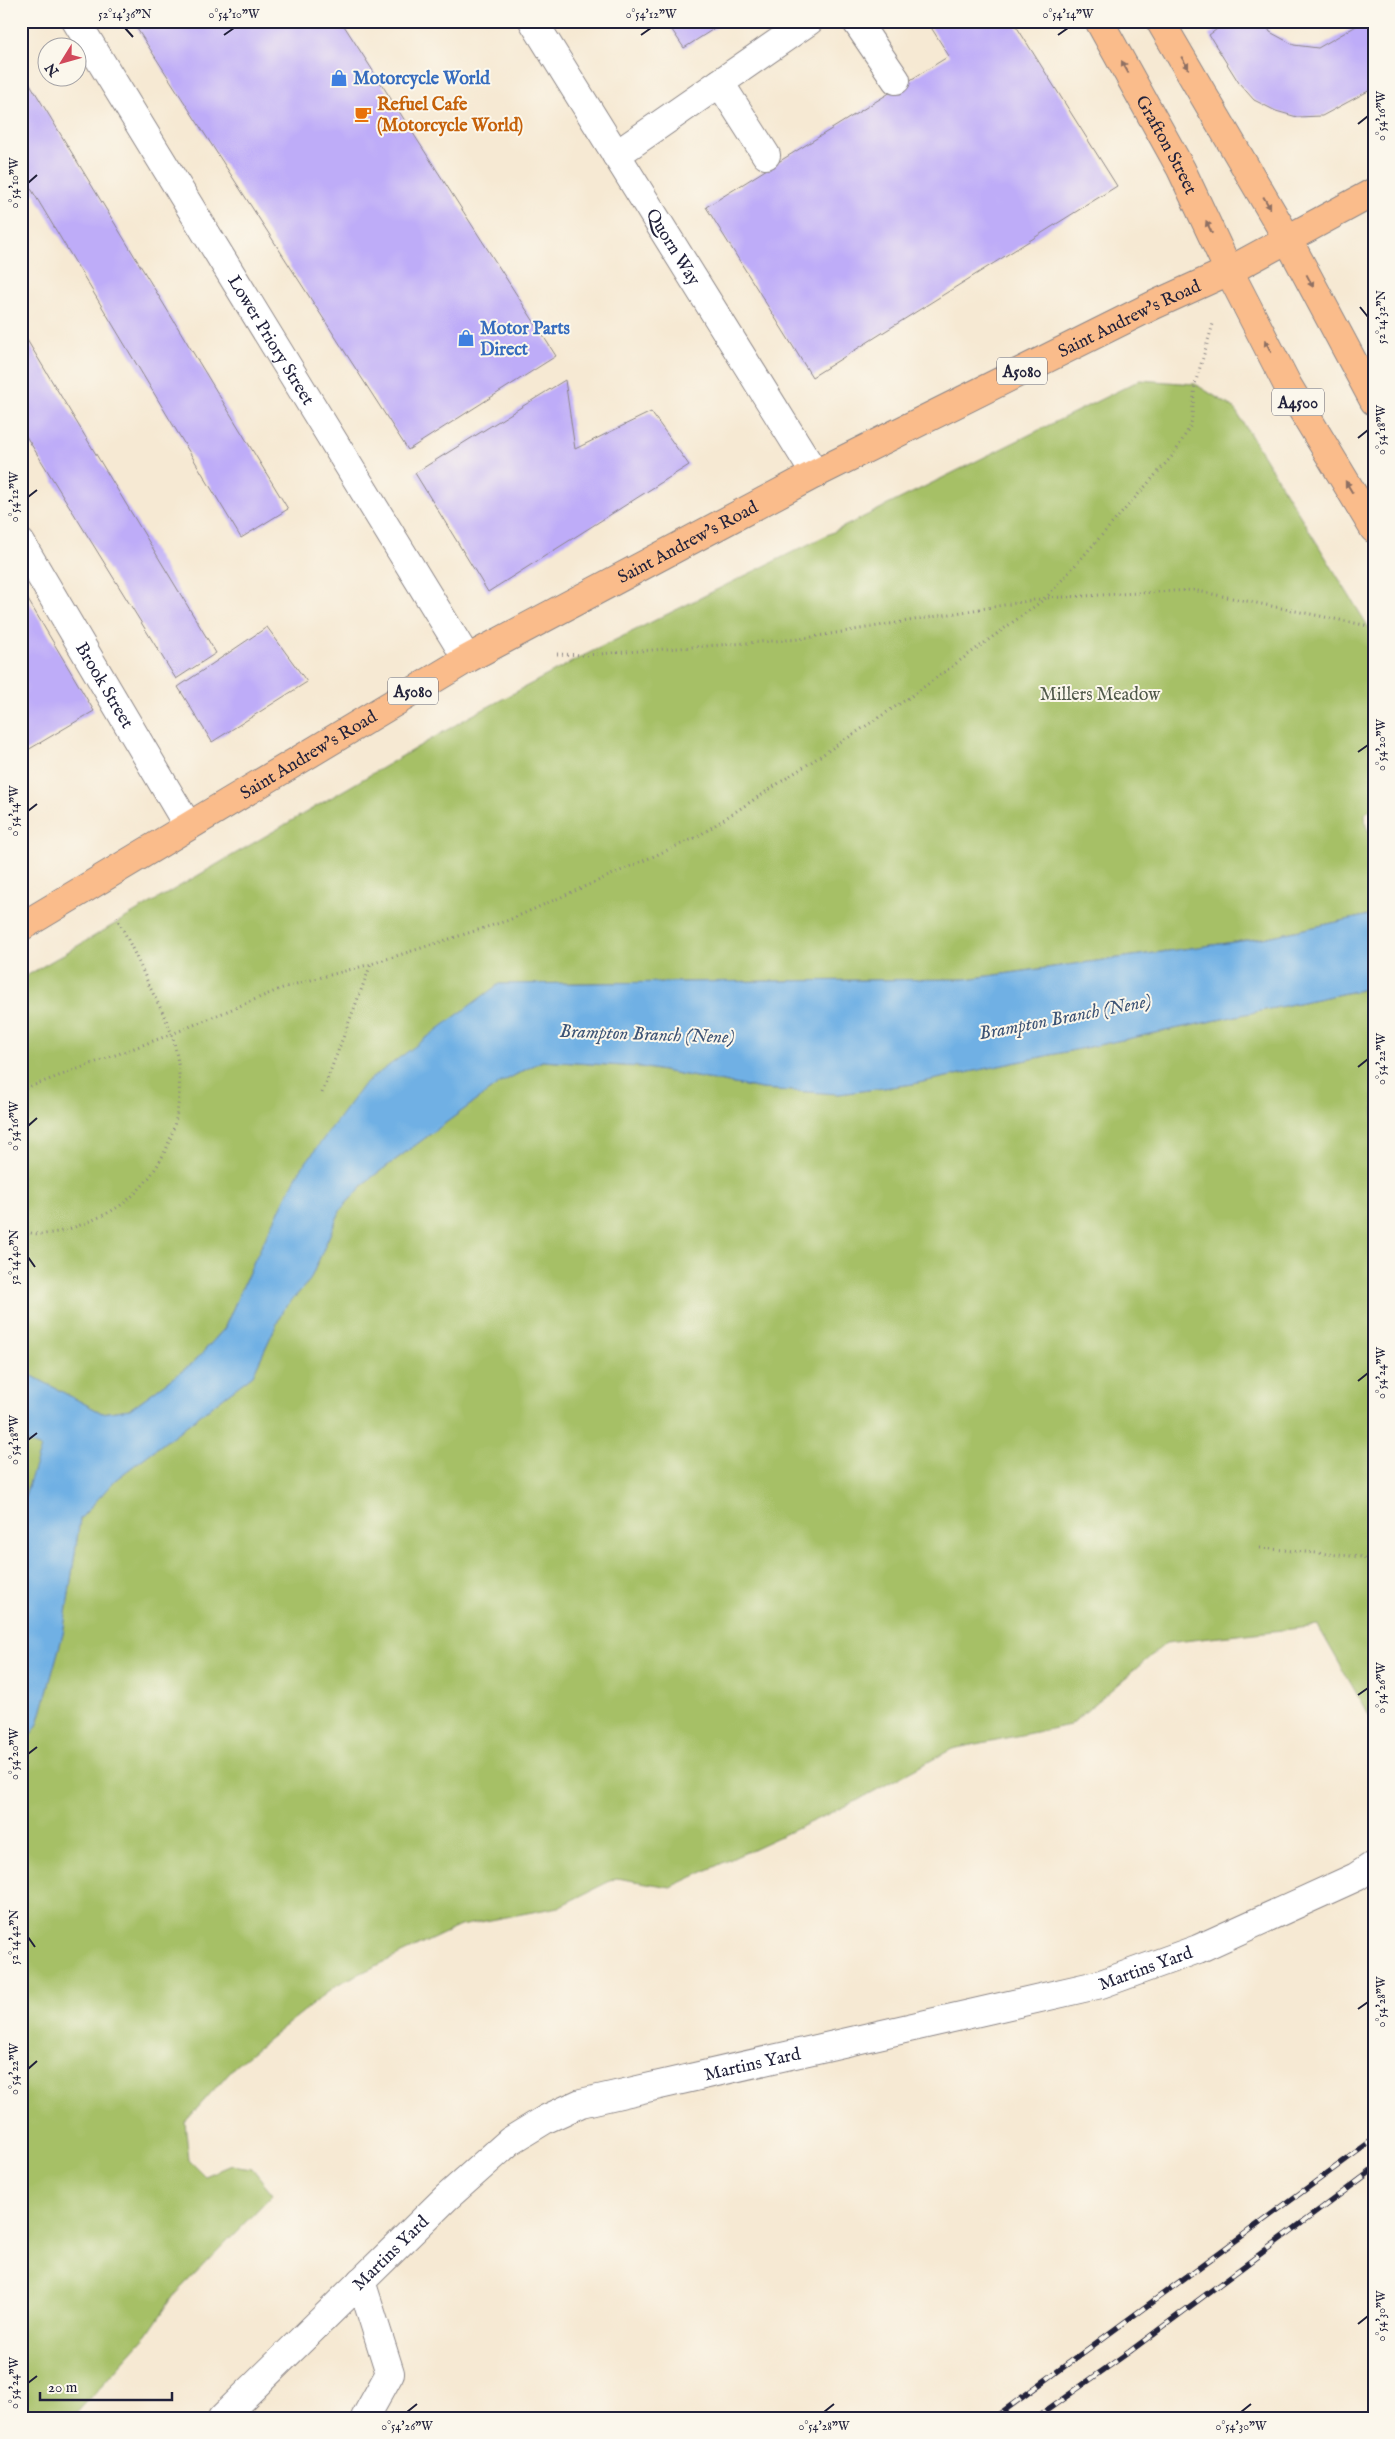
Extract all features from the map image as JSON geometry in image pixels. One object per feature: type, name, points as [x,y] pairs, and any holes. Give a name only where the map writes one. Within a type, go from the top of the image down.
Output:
[{"type":"main road","name":"Grafton Street","points":[[1099,21],[1181,169],[1229,271]]},
{"type":"main road","points":[[1160,21],[1288,238],[1374,400]]},
{"type":"main road","name":"Saint Andrew's Road","points":[[21,927],[467,659],[815,474],[1146,309],[1229,271],[1374,192]]},
{"type":"main road","name":"A4500","points":[[1229,271],[1288,386],[1374,529]]},
{"type":"street","name":"Lower Priory Street","points":[[76,21],[467,659]]},
{"type":"street","name":"Quorn Way","points":[[532,21],[815,474]]},
{"type":"street","points":[[616,155],[809,21]]},
{"type":"street","points":[[856,21],[896,80]]},
{"type":"street","points":[[720,83],[766,155]]},
{"type":"street","name":"Brook Street","points":[[21,543],[188,826]]},
{"type":"street","name":"Martins Yard","points":[[222,2418],[446,2198],[510,2141],[546,2119],[581,2103],[1101,1984],[1207,1945],[1356,1877],[1374,1864]]},
{"type":"street","points":[[361,2281],[390,2373],[365,2418]]},
{"type":"path","points":[[21,1090],[172,1034],[284,987],[371,964],[509,920],[697,837],[910,697],[1046,598],[1174,454],[1191,425],[1195,384],[1229,271]]},
{"type":"path","points":[[548,654],[586,655],[800,639],[1046,598],[1193,590],[1374,627]]},
{"type":"path","points":[[21,1231],[42,1234],[81,1224],[115,1210],[140,1190],[152,1175],[172,1138],[180,1103],[180,1078],[172,1034],[127,936],[97,881]]},
{"type":"path","points":[[322,1093],[371,964]]},
{"type":"path","points":[[1260,1548],[1362,1557],[1374,1566]]},
{"type":"green space","name":"Millers Meadow","points":[[1140,380],[1195,384],[1234,408],[1374,636],[1374,805],[1365,814],[1366,826],[1374,841],[1374,914],[1263,938],[966,979],[499,984],[254,1261],[224,1329],[193,1363],[130,1409],[102,1413],[21,1370],[21,979],[469,717],[585,655]]},
{"type":"green space","points":[[1374,987],[1374,1724],[1318,1626],[1166,1643],[1070,1725],[952,1749],[858,1800],[671,1887],[616,1878],[558,1907],[460,1926],[338,1984],[235,2066],[185,2122],[189,2160],[205,2176],[231,2165],[252,2168],[273,2194],[175,2294],[147,2335],[72,2418],[21,2418],[21,1748],[38,1724],[63,1634],[80,1519],[115,1480],[253,1375],[283,1310],[310,1280],[341,1209],[368,1180],[500,1083],[542,1061],[641,1067],[762,1089],[839,1094],[913,1084]]},
{"type":"green space","points":[[21,1440],[42,1448],[21,1507]]},
{"type":"water","name":"Brampton Branch (Nene)","points":[[1374,914],[1374,987],[913,1084],[839,1094],[762,1089],[641,1067],[542,1061],[500,1083],[368,1180],[341,1209],[310,1280],[283,1310],[253,1375],[115,1480],[80,1519],[63,1634],[38,1724],[21,1748],[21,1507],[41,1448],[21,1439],[21,1370],[102,1413],[130,1409],[193,1363],[224,1329],[254,1261],[298,1173],[364,1084],[499,984],[967,979],[1263,938]]},
{"type":"building","points":[[132,21],[341,21],[556,356],[408,450]]},
{"type":"building","points":[[666,21],[726,21],[684,48]]},
{"type":"building","points":[[927,21],[1013,21],[1117,186],[812,377],[706,207],[949,56]]},
{"type":"building","points":[[1228,21],[1264,21],[1270,32],[1294,45],[1318,48],[1365,21],[1374,21],[1374,88],[1322,116],[1297,117],[1276,111],[1254,100],[1239,83],[1209,35]]},
{"type":"building","points":[[21,69],[288,509],[241,538],[21,172]]},
{"type":"building","points":[[21,330],[216,653],[176,679],[21,428]]},
{"type":"building","points":[[565,380],[575,449],[651,412],[689,465],[488,592],[415,473]]},
{"type":"building","points":[[21,588],[94,711],[21,754]]},
{"type":"building","points":[[267,627],[307,682],[212,742],[178,687]]},
{"type":"railway","points":[[994,2418],[1374,2139]]},
{"type":"railway","points":[[1036,2418],[1129,2352],[1374,2169]]},
{"type":"place","name":"Motorcycle World","points":[[339,78]]},
{"type":"place","name":"Refuel Cafe (Motorcycle World)","points":[[363,114]]},
{"type":"place","name":"Motor Parts Direct","points":[[466,338]]}]
